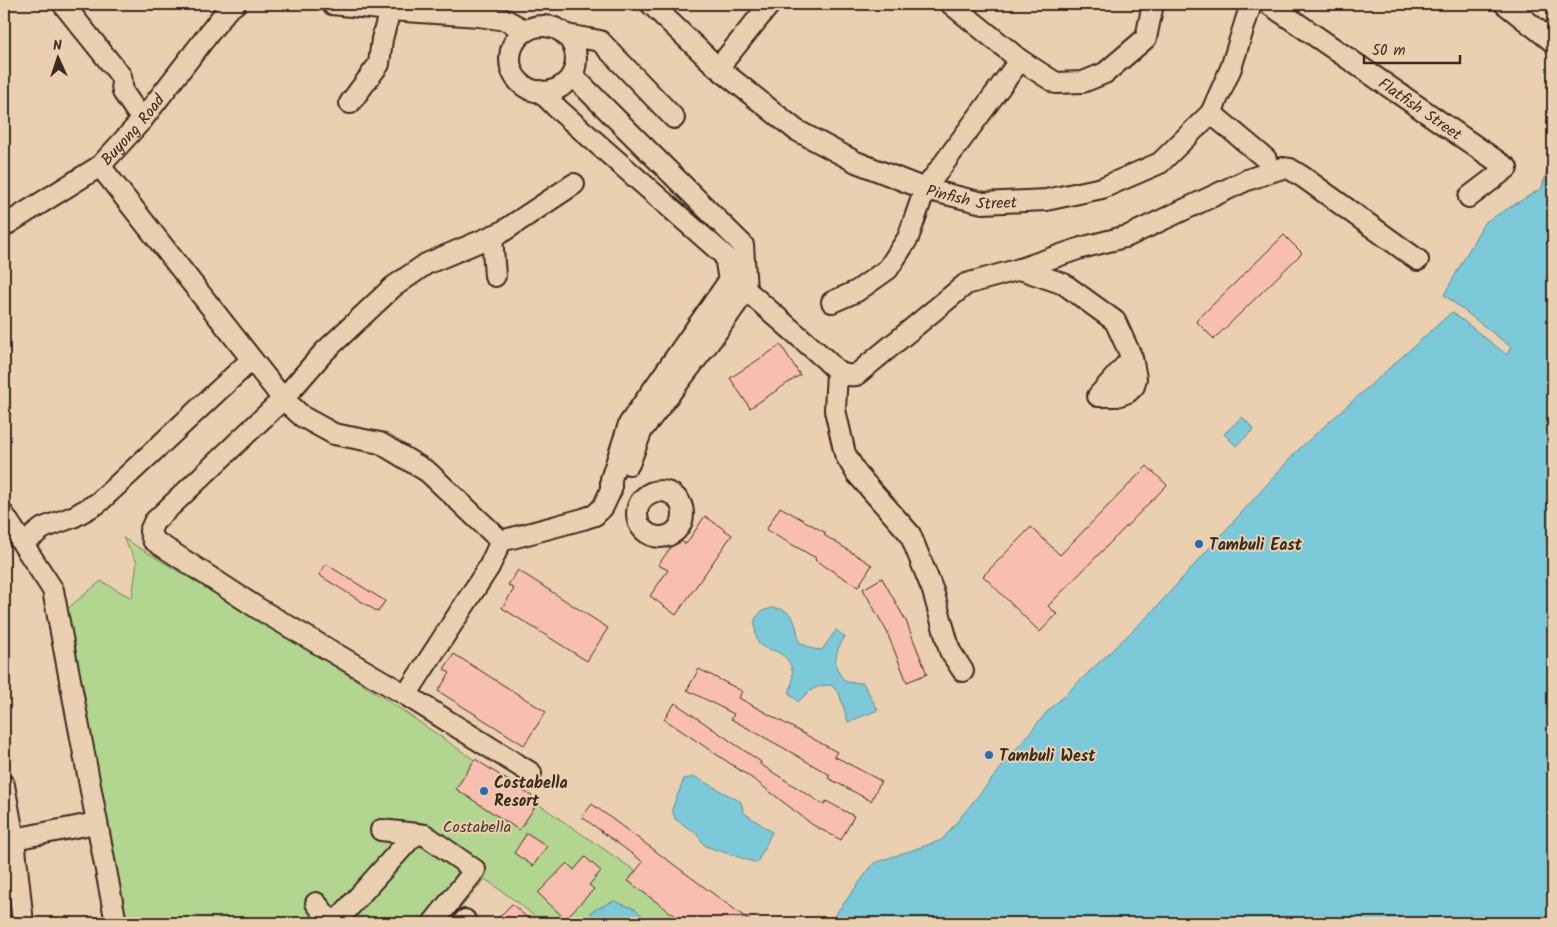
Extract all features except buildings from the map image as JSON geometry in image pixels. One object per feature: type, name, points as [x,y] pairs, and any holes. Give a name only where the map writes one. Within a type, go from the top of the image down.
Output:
[{"type":"street","points":[[63,4],[121,76],[123,92],[142,120]]},
{"type":"street","name":"Buyong Road","points":[[4,226],[100,166],[142,120],[226,10],[235,4]]},
{"type":"street","points":[[332,4],[390,10],[429,8],[506,20],[526,30]]},
{"type":"street","name":"Pinfish Street","points":[[651,4],[718,68],[796,130],[856,162],[925,189],[983,203],[1046,200],[1102,188],[1160,163],[1211,112],[1231,68],[1251,4]]},
{"type":"street","points":[[718,68],[770,4]]},
{"type":"street","points":[[951,4],[1020,60],[1056,83],[1083,82],[1105,72],[1146,38],[1149,5]]},
{"type":"street","name":"Flatfish Street","points":[[1269,4],[1507,168],[1469,197]]},
{"type":"street","points":[[1505,4],[1553,42]]},
{"type":"street","points":[[350,103],[379,64],[382,39],[390,10]]},
{"type":"street","points":[[406,695],[489,566],[501,541],[595,516],[603,507],[614,485],[636,427],[729,281],[725,256],[540,92],[525,86],[518,80],[511,66],[512,50],[517,39],[526,30],[536,26],[550,26],[567,35],[600,41],[674,118]]},
{"type":"street","points":[[540,92],[558,88],[572,75],[576,58],[567,35]]},
{"type":"street","points":[[832,302],[857,291],[888,269],[908,238],[925,189],[1020,60]]},
{"type":"street","points":[[572,75],[695,200],[739,241],[746,290],[826,360],[837,372],[847,377],[856,375],[966,284],[1020,270],[1082,248],[1128,236],[1247,180],[1282,168],[1290,169],[1303,177],[1418,260]]},
{"type":"street","points":[[1211,112],[1266,159]]},
{"type":"street","points":[[100,166],[283,399],[303,417],[334,434],[380,443],[428,472],[501,541]]},
{"type":"street","points":[[531,773],[406,695],[259,609],[153,540],[150,531],[154,522],[283,399],[324,352],[393,287],[426,264],[492,236],[516,223],[574,184]]},
{"type":"street","points":[[492,236],[495,276]]},
{"type":"street","points":[[725,256],[739,241]]},
{"type":"street","points":[[1020,270],[1064,284],[1115,321],[1132,358]]},
{"type":"street","points":[[636,427],[711,340],[746,290]]},
{"type":"street","points":[[34,535],[43,528],[73,517],[98,502],[252,360]]},
{"type":"street","points":[[837,372],[835,410],[844,454],[857,474],[910,534],[934,591],[950,651],[963,671]]},
{"type":"street","points":[[614,485],[640,501]]},
{"type":"street","points":[[4,515],[53,590],[116,923]]},
{"type":"street","points":[[4,785],[9,840],[23,923]]},
{"type":"street","points":[[9,840],[96,823]]},
{"type":"street","points":[[381,830],[417,834],[430,838],[476,870],[433,923]]},
{"type":"street","points":[[316,903],[333,923],[410,839],[417,834]]},
{"type":"green space","name":"Costabella","points":[[123,538],[314,653],[396,706],[711,923],[542,923],[520,904],[485,879],[448,923],[123,923],[77,688],[67,609],[101,581],[132,598],[137,562]]},
{"type":"water","points":[[1553,147],[1553,923],[829,923],[874,863],[942,840],[1046,713],[1150,614],[1299,449],[1452,312],[1507,355],[1511,347],[1444,295],[1484,223],[1542,188]]},
{"type":"water","points":[[1242,417],[1254,429],[1236,446],[1224,434]]},
{"type":"water","points":[[772,608],[785,611],[793,618],[799,642],[813,649],[822,650],[836,630],[845,637],[838,649],[836,665],[838,671],[846,682],[863,683],[878,710],[848,722],[839,693],[831,685],[813,689],[798,702],[789,693],[793,675],[790,663],[781,654],[761,646],[757,640],[755,619],[762,611]]},
{"type":"water","points":[[695,777],[741,802],[744,813],[772,832],[757,863],[705,846],[696,833],[675,819],[672,809],[684,779]]},
{"type":"water","points":[[614,901],[635,909],[647,920],[644,923],[600,923],[590,912]]},
{"type":"place","name":"Tambuli East","points":[[1199,544]]},
{"type":"place","name":"Tambuli West","points":[[989,755]]},
{"type":"place","name":"Costabella Resort","points":[[484,791]]}]
